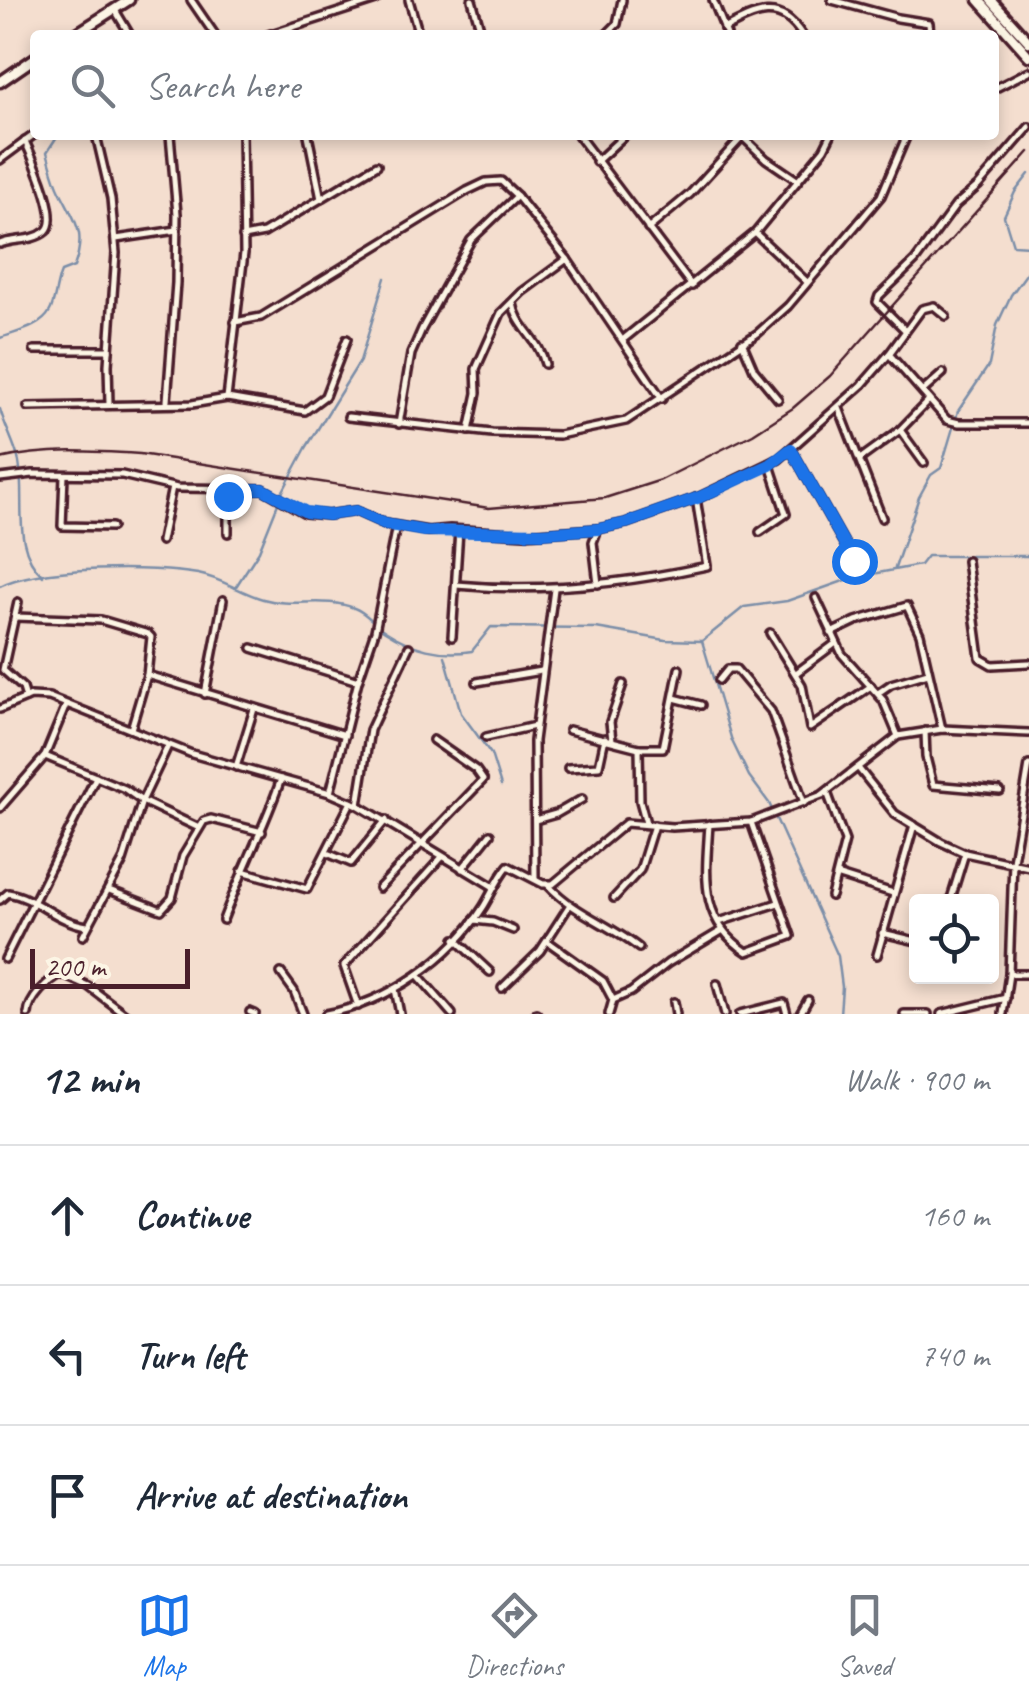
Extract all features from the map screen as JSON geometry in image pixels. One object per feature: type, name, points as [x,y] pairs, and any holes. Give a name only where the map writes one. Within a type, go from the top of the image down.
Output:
[{"type":"main road","points":[[82,30],[129,0]]},
{"type":"main road","points":[[979,0],[1029,56]]},
{"type":"main road","points":[[991,0],[1029,42]]},
{"type":"main road","points":[[0,82],[30,61]]},
{"type":"street","points":[[191,0],[212,30]]},
{"type":"street","points":[[283,30],[376,0]]},
{"type":"street","points":[[409,0],[418,30]]},
{"type":"street","points":[[472,0],[481,30]]},
{"type":"street","points":[[611,30],[617,24],[622,0]]},
{"type":"street","points":[[713,0],[724,30]]},
{"type":"street","points":[[832,0],[929,23],[930,30]]},
{"type":"street","points":[[729,30],[773,9],[799,30]]},
{"type":"street","points":[[116,10],[127,30]]},
{"type":"street","points":[[999,86],[1029,71]]},
{"type":"street","points":[[905,330],[882,310],[877,302],[879,296],[916,261],[956,205],[978,186],[1029,126]]},
{"type":"street","points":[[0,160],[30,138]]},
{"type":"street","points":[[97,140],[116,239],[109,405]]},
{"type":"street","points":[[167,402],[176,230],[170,140]]},
{"type":"street","points":[[227,398],[243,237],[242,140]]},
{"type":"street","points":[[309,140],[321,200]]},
{"type":"street","points":[[581,140],[692,286]]},
{"type":"street","points":[[596,162],[620,140]]},
{"type":"street","points":[[648,229],[690,194],[740,140]]},
{"type":"street","points":[[748,140],[766,159],[797,180]]},
{"type":"street","points":[[624,339],[754,233],[828,140]]},
{"type":"street","points":[[348,417],[559,435],[626,422],[773,320],[881,196],[906,140]]},
{"type":"street","points":[[0,244],[26,240],[50,226],[42,181],[25,141]]},
{"type":"street","points":[[243,237],[264,233],[377,165]]},
{"type":"street","points":[[236,322],[261,316],[486,182],[505,182],[567,259],[662,399]]},
{"type":"street","points":[[399,424],[411,354],[422,329],[471,240],[518,196]]},
{"type":"street","points":[[116,239],[176,230]]},
{"type":"street","points":[[754,233],[808,282]]},
{"type":"street","points":[[469,430],[477,393],[476,369],[492,331],[512,300],[567,259]]},
{"type":"street","points":[[512,300],[514,311],[535,339],[545,364]]},
{"type":"street","points":[[0,478],[136,476],[172,487],[263,489],[306,512],[328,515],[356,511],[396,526],[428,531],[524,534],[598,529],[696,498],[770,465],[839,408],[890,354],[925,306],[934,306],[946,316]]},
{"type":"street","points":[[28,407],[192,404],[227,398],[305,411],[324,396],[347,339]]},
{"type":"street","points":[[742,342],[750,364],[778,399]]},
{"type":"street","points":[[34,350],[109,350]]},
{"type":"street","points":[[890,354],[929,400],[956,423],[1029,423]]},
{"type":"street","points":[[922,392],[943,373]]},
{"type":"street","points":[[860,459],[900,430],[929,400]]},
{"type":"street","points":[[839,408],[882,518]]},
{"type":"street","points":[[900,430],[924,462]]},
{"type":"street","points":[[791,449],[854,561]]},
{"type":"street","points":[[760,532],[786,514],[770,465]]},
{"type":"street","points":[[64,476],[62,526],[112,527]]},
{"type":"street","points":[[161,541],[172,487]]},
{"type":"street","points":[[228,533],[228,496],[234,489]]},
{"type":"street","points":[[456,584],[554,588],[598,585],[707,566],[696,498]]},
{"type":"street","points":[[330,793],[375,631],[396,526]]},
{"type":"street","points":[[598,529],[593,542],[598,585]]},
{"type":"street","points":[[452,636],[459,530]]},
{"type":"street","points":[[968,560],[980,658],[992,665],[1029,663]]},
{"type":"street","points":[[535,880],[532,771],[541,671],[554,588]]},
{"type":"street","points":[[816,598],[836,643],[878,693],[898,736]]},
{"type":"street","points":[[205,694],[223,600]]},
{"type":"street","points":[[18,602],[3,670],[23,688],[26,698]]},
{"type":"street","points":[[832,632],[907,606],[920,634],[942,729]]},
{"type":"street","points":[[15,617],[101,620],[144,632],[150,638],[147,675],[130,729]]},
{"type":"street","points":[[770,633],[802,685],[810,728],[871,686]]},
{"type":"street","points":[[796,673],[836,643]]},
{"type":"street","points":[[242,870],[305,890],[312,884],[354,803],[370,730],[409,647]]},
{"type":"street","points":[[252,648],[358,681]]},
{"type":"street","points":[[569,730],[638,748],[663,748],[679,669]]},
{"type":"street","points":[[719,680],[728,670],[736,669],[769,708],[804,803]]},
{"type":"street","points":[[477,682],[541,671]]},
{"type":"street","points":[[878,693],[890,684],[928,673]]},
{"type":"street","points":[[147,675],[345,736]]},
{"type":"street","points":[[568,768],[598,766],[623,684]]},
{"type":"street","points":[[0,709],[26,698],[49,697],[168,746],[330,793],[386,820],[494,887]]},
{"type":"street","points":[[674,698],[701,705]]},
{"type":"street","points":[[0,808],[44,756],[66,706]]},
{"type":"street","points":[[236,766],[254,709]]},
{"type":"street","points":[[486,737],[535,726]]},
{"type":"street","points":[[547,884],[561,878],[622,824],[752,822],[827,792],[898,736],[942,729],[1029,733]]},
{"type":"street","points":[[925,731],[933,785],[1000,791]]},
{"type":"street","points":[[380,888],[483,780],[476,770],[433,740]]},
{"type":"street","points":[[83,936],[123,861],[142,801],[168,746]]},
{"type":"street","points":[[638,748],[640,801],[646,823]]},
{"type":"street","points":[[44,756],[125,789],[199,828]]},
{"type":"street","points":[[1003,1014],[1009,974],[1013,861],[1029,765]]},
{"type":"street","points":[[859,769],[888,807],[914,825],[965,853],[1029,867]]},
{"type":"street","points":[[5,958],[96,777]]},
{"type":"street","points":[[223,920],[262,832],[280,779]]},
{"type":"street","points":[[827,792],[845,841],[831,896]]},
{"type":"street","points":[[534,820],[556,814],[582,799]]},
{"type":"street","points":[[109,890],[161,910],[172,898],[184,855],[204,821],[211,819],[262,832]]},
{"type":"street","points":[[327,853],[351,863],[386,820]]},
{"type":"street","points":[[709,824],[706,898],[723,930],[746,952],[790,938],[752,822]]},
{"type":"street","points":[[614,898],[640,870],[654,825]]},
{"type":"street","points":[[876,955],[914,825]]},
{"type":"street","points":[[462,869],[490,834]]},
{"type":"street","points":[[952,894],[965,853]]},
{"type":"street","points":[[358,1006],[344,966],[442,857]]},
{"type":"street","points":[[326,1014],[358,1006],[418,975],[474,920],[508,866],[547,884],[570,905],[639,948]]},
{"type":"street","points":[[838,876],[893,893]]},
{"type":"street","points":[[0,900],[8,893],[36,902],[64,920],[88,926]]},
{"type":"street","points":[[719,922],[778,903]]},
{"type":"street","points":[[502,988],[548,941],[570,905]]},
{"type":"street","points":[[482,908],[493,922]]},
{"type":"street","points":[[474,920],[512,930]]},
{"type":"street","points":[[613,1000],[632,992],[668,963],[723,930]]},
{"type":"street","points":[[882,933],[909,940]]},
{"type":"street","points":[[455,939],[490,972]]},
{"type":"street","points":[[548,941],[603,981],[613,1000],[609,1014]]},
{"type":"street","points":[[28,1014],[33,1001],[61,974],[88,986],[125,1014]]},
{"type":"street","points":[[281,974],[304,1014]]},
{"type":"street","points":[[1009,974],[1029,974]]},
{"type":"street","points":[[418,975],[452,1014]]},
{"type":"street","points":[[717,984],[725,1014]]},
{"type":"street","points":[[395,989],[400,1014]]},
{"type":"street","points":[[941,1014],[1006,998]]},
{"type":"street","points":[[800,1014],[808,1000]]},
{"type":"street","points":[[674,1002],[676,1014]]},
{"type":"street","points":[[740,1014],[784,1002],[787,1014]]},
{"type":"street","points":[[904,1014],[928,1014]]},
{"type":"waterway","points":[[0,338],[28,329],[46,317],[61,272],[74,267],[78,255],[78,227],[47,152],[55,140]]},
{"type":"waterway","points":[[1029,174],[1004,216],[1013,245],[1029,246]]},
{"type":"waterway","points":[[895,568],[919,497],[931,475],[941,468],[958,411],[989,365],[997,325],[1029,270]]},
{"type":"waterway","points":[[235,588],[259,551],[283,491],[306,448],[360,361],[385,278]]},
{"type":"waterway","points":[[0,409],[19,462],[23,538],[33,565],[43,576]]},
{"type":"waterway","points":[[0,586],[68,571],[198,574],[274,601],[343,605],[358,610],[406,642],[427,650],[460,652],[472,651],[491,627],[596,628],[665,640],[702,641],[744,607],[787,601],[852,578],[920,565],[927,556],[1029,556]]},
{"type":"waterway","points":[[702,641],[732,741],[749,776],[769,803],[838,956],[840,1014]]},
{"type":"waterway","points":[[445,656],[461,713],[491,754],[501,786]]},
{"type":"railway","points":[[0,459],[52,452],[140,454],[489,508],[605,498],[661,480],[753,434],[793,408],[830,376],[1029,152]]},
{"type":"route","points":[[228,496],[234,489],[263,489],[296,510],[328,515],[356,511],[385,524],[424,531],[524,534],[598,529],[700,497],[770,465],[791,449],[854,561]]}]
